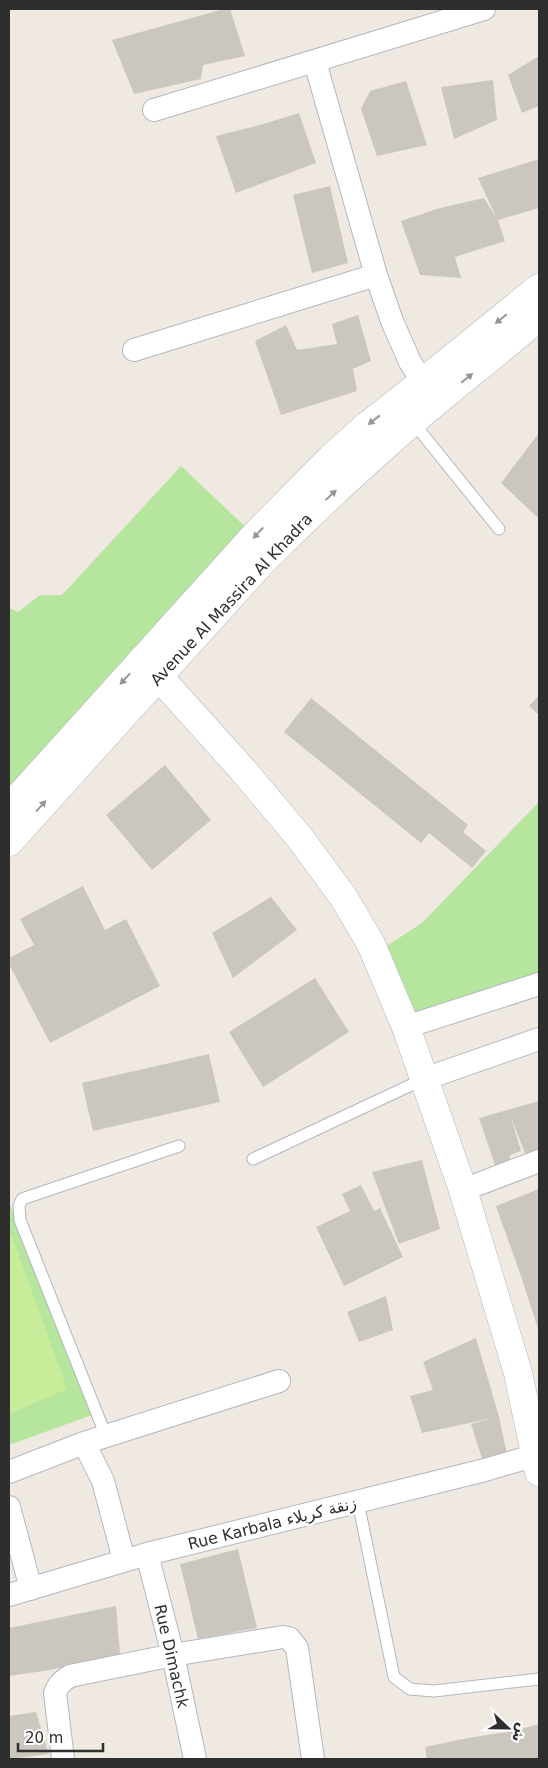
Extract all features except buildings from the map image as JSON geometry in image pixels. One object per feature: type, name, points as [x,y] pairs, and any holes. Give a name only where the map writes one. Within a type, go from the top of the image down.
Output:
[{"type":"main road","name":"Avenue Al Massira Al Khadra","points":[[430,392],[539,288]]},
{"type":"main road","name":"Avenue Al Massira Al Khadra","points":[[9,842],[296,492],[368,425],[405,412],[430,392],[539,317]]},
{"type":"main road","name":"Avenue Al Massira Al Khadra","points":[[9,808],[151,668]]},
{"type":"main road","points":[[151,668],[300,838],[344,898],[372,944],[406,1027],[463,1190],[518,1373],[538,1463]]},
{"type":"street","points":[[154,110],[484,9]]},
{"type":"street","points":[[314,62],[376,275],[410,362],[430,392]]},
{"type":"street","points":[[134,350],[376,275]]},
{"type":"street","points":[[406,1027],[539,984]]},
{"type":"street","points":[[424,1079],[539,1039]]},
{"type":"street","points":[[463,1190],[539,1161]]},
{"type":"street","points":[[9,1472],[84,1443],[279,1381]]},
{"type":"street","points":[[84,1443],[103,1481],[124,1560]]},
{"type":"street","name":"Rue Karbala زنقة كربلاء","points":[[9,1595],[147,1554],[485,1470],[538,1463]]},
{"type":"street","points":[[9,1507],[30,1589]]},
{"type":"street","name":"Rue Dimachk","points":[[147,1554],[173,1655],[195,1759]]},
{"type":"street","points":[[63,1759],[55,1693],[62,1681],[70,1676],[173,1655],[283,1637],[289,1638],[297,1648],[313,1759]]},
{"type":"lane","points":[[405,412],[499,529]]},
{"type":"lane","points":[[253,1159],[424,1079]]},
{"type":"lane","points":[[106,1436],[20,1220],[19,1206],[22,1199],[179,1146]]},
{"type":"lane","points":[[358,1502],[394,1678],[410,1689],[434,1690],[539,1678]]},
{"type":"green space","points":[[181,466],[253,534],[9,804],[9,608],[18,612],[40,595],[62,595]]},
{"type":"green space","points":[[539,802],[539,991],[394,1037],[365,960],[422,923]]},
{"type":"green space","points":[[9,1202],[92,1415],[9,1445]]},
{"type":"green space","points":[[9,1228],[67,1389],[9,1414]]}]
